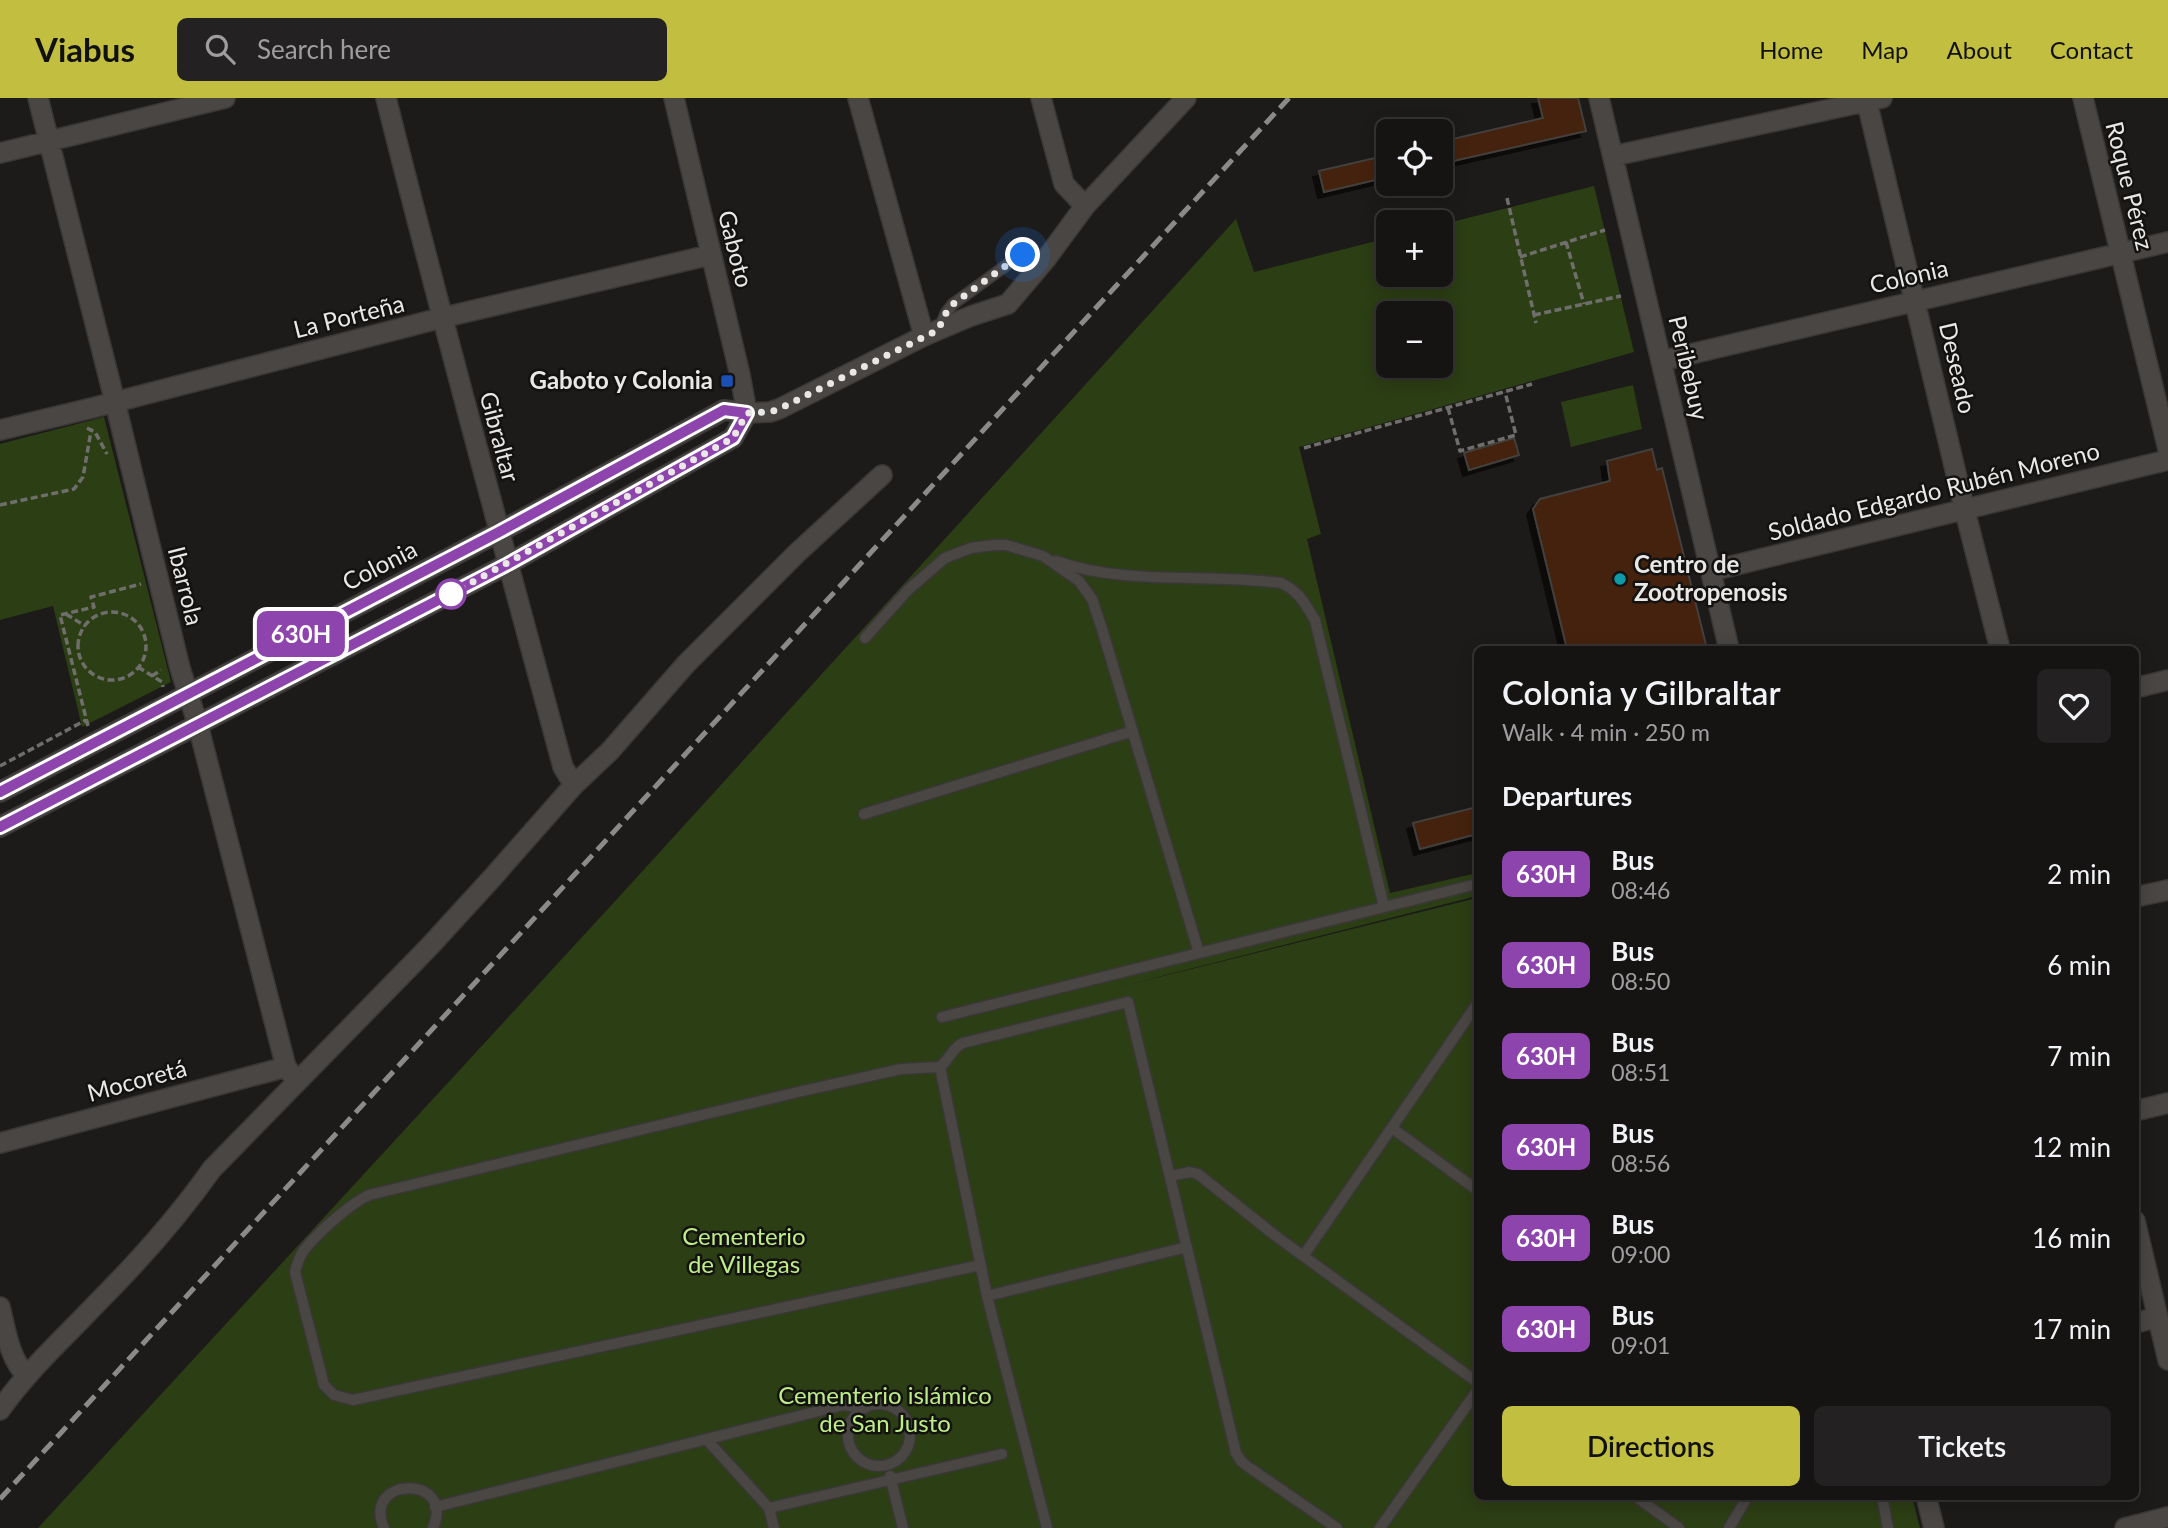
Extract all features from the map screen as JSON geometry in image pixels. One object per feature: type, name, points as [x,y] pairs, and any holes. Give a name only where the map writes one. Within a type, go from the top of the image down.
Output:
[{"type":"street","name":"Ibarrola","points":[[37,98],[187,694],[198,725],[291,1073]]},
{"type":"street","points":[[0,153],[225,98]]},
{"type":"street","name":"Gibraltar","points":[[386,98],[441,318],[563,767],[574,785]]},
{"type":"street","name":"Gaboto","points":[[674,98],[747,413]]},
{"type":"street","points":[[858,98],[931,333]]},
{"type":"street","points":[[1041,98],[1064,184],[1085,206]]},
{"type":"street","points":[[1045,261],[1085,206],[1186,98]]},
{"type":"street","name":"Peribebuy","points":[[1600,98],[1728,646]]},
{"type":"street","name":"Roque Pérez","points":[[2083,98],[2168,449]]},
{"type":"street","points":[[1613,156],[1872,99]]},
{"type":"street","name":"Deseado","points":[[1872,99],[1915,300],[1999,646]]},
{"type":"street","name":"Colonia","points":[[1661,361],[2168,242]]},
{"type":"street","name":"La Porteña","points":[[0,430],[441,318],[710,254]]},
{"type":"street","name":"Colonia","points":[[0,792],[499,532],[724,410],[747,413],[779,409],[931,333],[971,316],[1002,307],[1016,296],[1045,261]]},
{"type":"street","points":[[0,827],[508,564],[733,438],[747,413]]},
{"type":"street","name":"Soldado Edgardo Rubén Moreno","points":[[1711,571],[2168,460]]},
{"type":"street","points":[[0,1410],[27,1376],[127,1272],[189,1201],[291,1073],[429,947],[574,785],[610,751],[671,680],[797,553],[882,475]]},
{"type":"street","points":[[2139,687],[2168,680]]},
{"type":"street","points":[[2139,896],[2168,890]]},
{"type":"street","name":"Mocoretá","points":[[0,1143],[291,1073]]},
{"type":"street","points":[[2139,1110],[2168,1103]]},
{"type":"street","points":[[2139,1238],[2168,1360]]},
{"type":"street","points":[[0,1307],[12,1355],[18,1368],[27,1376]]},
{"type":"street","points":[[2139,1322],[2158,1317]]},
{"type":"street","points":[[1927,1500],[1934,1528]]},
{"type":"street","points":[[2125,1528],[2168,1517]]},
{"type":"lane","points":[[931,333],[953,304],[1015,259],[1029,255],[1045,261]]},
{"type":"lane","points":[[865,638],[908,590],[945,558],[959,551],[994,545],[1006,545],[1067,565],[1106,572],[1280,583],[1292,588],[1302,597],[1315,620],[1384,907]]},
{"type":"lane","points":[[1043,556],[1079,581],[1092,599],[1199,953]]},
{"type":"lane","points":[[864,814],[1133,731]]},
{"type":"lane","points":[[942,1017],[1474,885]]},
{"type":"lane","points":[[981,1265],[353,1400],[334,1395],[324,1385],[295,1272],[303,1251],[348,1207],[369,1195],[798,1092],[901,1069],[940,1067],[958,1045],[963,1043],[1128,1002],[1237,1453],[1247,1466],[1336,1528]]},
{"type":"lane","points":[[1304,1255],[1474,1008]]},
{"type":"lane","points":[[940,1067],[987,1296],[1047,1528]]},
{"type":"lane","points":[[1392,1128],[1474,1188]]},
{"type":"lane","points":[[1170,1177],[1190,1172],[1198,1174],[1474,1380]]},
{"type":"lane","points":[[987,1296],[1187,1247]]},
{"type":"lane","points":[[1380,1528],[1474,1395]]},
{"type":"lane","points":[[435,1507],[843,1405],[865,1408],[883,1404],[892,1407],[906,1419],[910,1438],[908,1447],[896,1461],[877,1466],[859,1458],[853,1451],[849,1432],[857,1414],[865,1408]]},
{"type":"lane","points":[[706,1440],[769,1508],[774,1528]]},
{"type":"lane","points":[[769,1508],[1002,1454]]},
{"type":"lane","points":[[887,1465],[903,1528]]},
{"type":"lane","points":[[384,1528],[381,1513],[383,1503],[389,1495],[406,1487],[424,1492],[431,1499],[436,1516],[433,1528]]},
{"type":"lane","points":[[1640,1500],[1679,1528]]},
{"type":"lane","points":[[1729,1528],[1746,1500]]},
{"type":"lane","points":[[1883,1500],[1888,1528]]},
{"type":"path","points":[[1507,198],[1536,323]]},
{"type":"path","points":[[1520,257],[1605,230]]},
{"type":"path","points":[[1566,242],[1584,304]]},
{"type":"path","points":[[1534,315],[1621,296]]},
{"type":"path","points":[[1304,449],[1532,384]]},
{"type":"path","points":[[1448,408],[1460,451],[1516,435],[1505,392]]},
{"type":"path","points":[[0,505],[74,489],[80,484],[92,430],[92,408]]},
{"type":"path","points":[[79,429],[92,430],[100,438],[109,457]]},
{"type":"path","points":[[93,729],[88,726],[86,720],[60,615],[93,607],[91,597],[141,584]]},
{"type":"path","points":[[113,612],[132,619],[144,636],[143,658],[138,667],[131,674],[111,680],[91,673],[79,656],[80,635],[85,626],[92,618],[113,612]]},
{"type":"path","points":[[65,613],[85,626]]},
{"type":"path","points":[[0,766],[86,720]]},
{"type":"green space","name":"Cementerio de Villegas","points":[[1594,186],[1634,352],[1299,447],[1321,534],[1307,539],[1390,893],[1474,874],[1474,897],[1111,989],[1474,899],[1474,1500],[1913,1500],[1920,1528],[38,1528],[618,898],[1236,219],[1254,272],[1376,241],[1376,287],[1453,287],[1453,222]]},
{"type":"green space","points":[[1633,385],[1642,429],[1571,447],[1561,402]]},
{"type":"green space","points":[[104,417],[171,682],[82,727],[53,606],[0,620],[0,444]]},
{"type":"building","points":[[1538,98],[1578,98],[1586,131],[1453,161],[1453,139],[1543,118]]},
{"type":"building","points":[[1376,158],[1376,180],[1324,192],[1319,171]]},
{"type":"building","points":[[1514,438],[1519,455],[1469,470],[1464,453]]},
{"type":"building","name":"Centro de Zootropenosis","points":[[1652,449],[1657,470],[1662,468],[1706,646],[1566,646],[1533,509],[1540,499],[1610,481],[1607,461]]},
{"type":"building","points":[[1474,808],[1474,835],[1420,849],[1413,823]]},
{"type":"railway","points":[[0,1499],[1289,98]]},
{"type":"bus line","name":"630H","points":[[0,792],[499,532],[724,410],[747,413],[733,438],[508,564],[0,827]]},
{"type":"place","name":"Gaboto y Colonia","points":[[727,381]]},
{"type":"place","name":"Centro de Zootropenosis","points":[[1620,579]]},
{"type":"route","points":[[451,594],[733,438],[747,413],[779,409],[938,330],[953,304],[1023,255]]},
{"type":"park label","name":"Cementerio islámico de San Justo","points":[[885,1410]]}]
